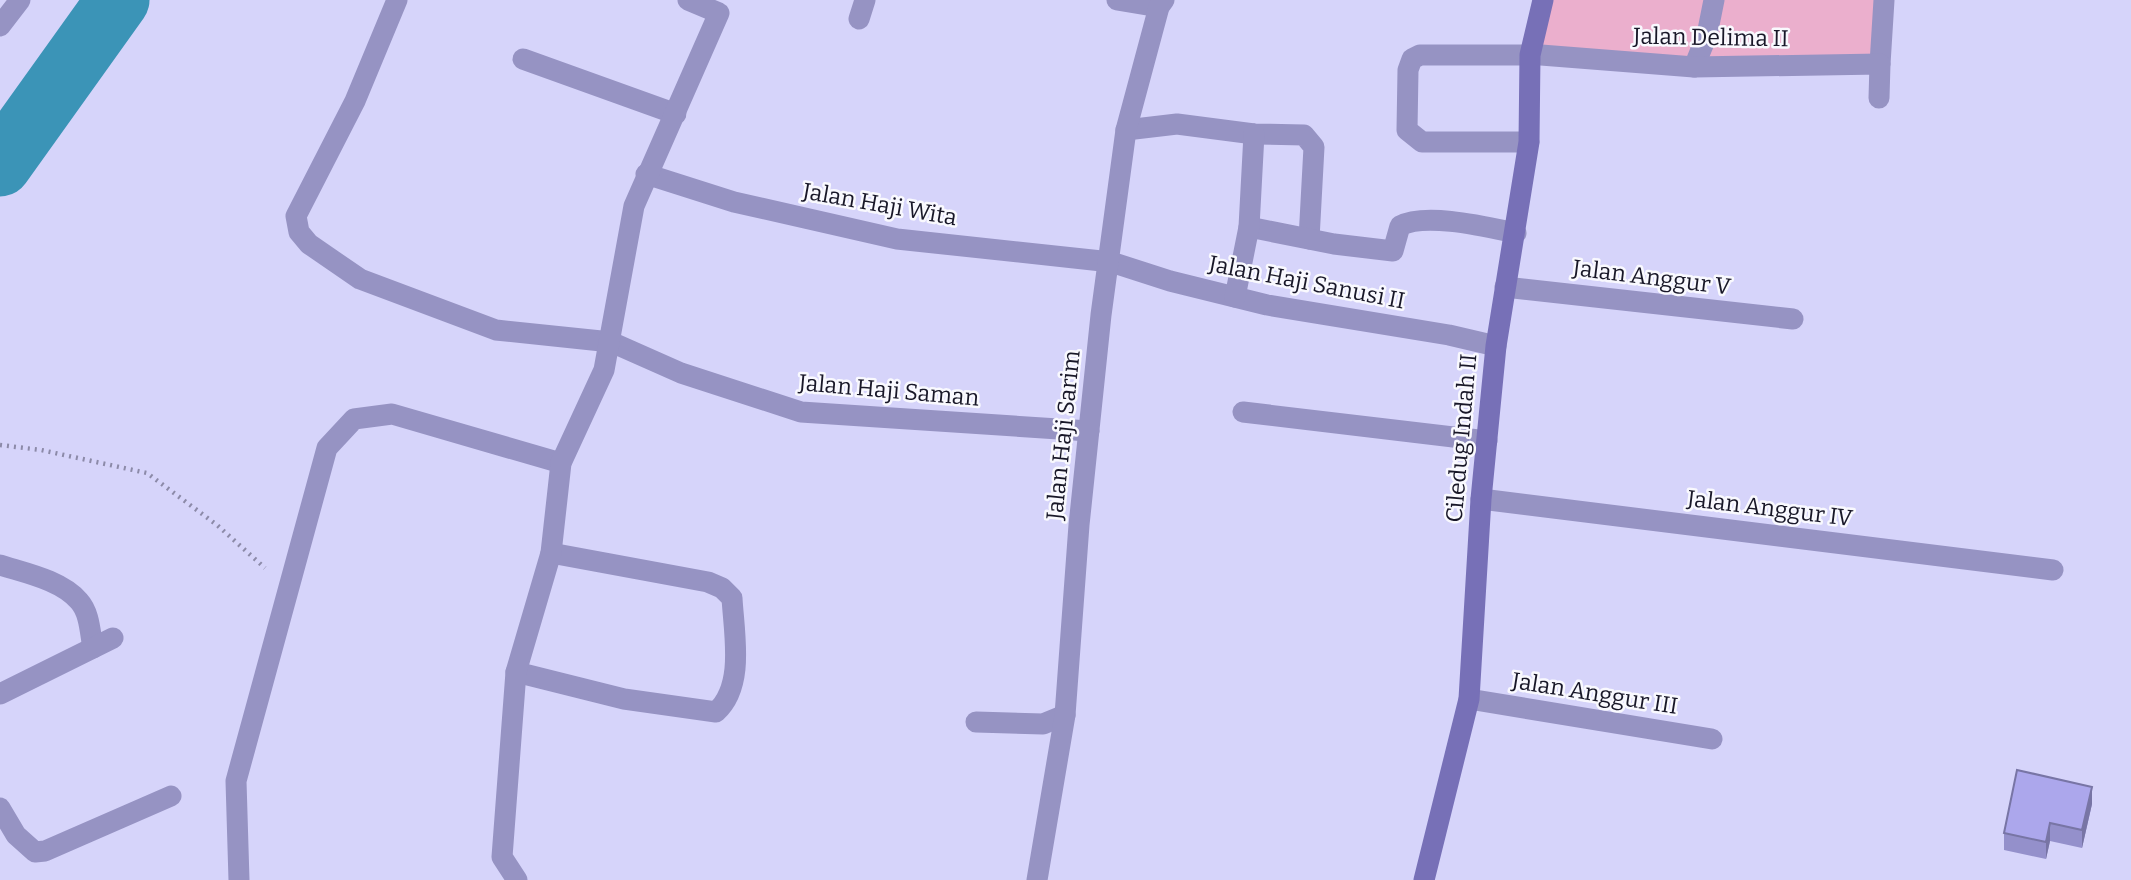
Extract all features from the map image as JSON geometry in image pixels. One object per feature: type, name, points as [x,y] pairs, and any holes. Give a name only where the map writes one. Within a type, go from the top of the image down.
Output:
[{"type":"street","points":[[0,26],[20,0]]},
{"type":"street","name":"Jalan Haji Saman","points":[[397,0],[355,101],[296,216],[299,232],[309,244],[360,279],[496,330],[611,342],[681,373],[801,412],[1089,431]]},
{"type":"street","points":[[517,880],[502,856],[516,672],[551,553],[561,463],[604,370],[634,206],[646,174],[676,114],[723,7],[688,0]]},
{"type":"street","points":[[1117,0],[1161,4]]},
{"type":"street","name":"Ciledug Indah II","points":[[1424,880],[1469,699],[1481,499],[1496,346],[1529,142],[1543,0]]},
{"type":"street","points":[[1694,67],[1707,35],[1714,0]]},
{"type":"street","points":[[1879,98],[1884,0]]},
{"type":"street","name":"Jalan Haji Sarim","points":[[1037,880],[1065,715],[1101,315],[1111,262],[1126,130],[1161,4]]},
{"type":"street","name":"Jalan Delima II","points":[[1529,142],[1422,142],[1407,130],[1408,70],[1412,59],[1420,54],[1536,55],[1694,67],[1880,64]]},
{"type":"street","points":[[523,59],[676,114]]},
{"type":"street","points":[[1126,130],[1177,124],[1254,134],[1304,135],[1314,147],[1309,239]]},
{"type":"street","points":[[1235,297],[1249,228],[1254,134]]},
{"type":"street","name":"Jalan Haji Wita","points":[[646,174],[734,202],[897,239],[1111,262]]},
{"type":"street","points":[[1249,228],[1393,251],[1400,226],[1409,221],[1424,220],[1516,233]]},
{"type":"street","name":"Jalan Haji Sanusi II","points":[[1111,262],[1170,281],[1235,297],[1496,346]]},
{"type":"street","name":"Jalan Anggur V","points":[[1505,287],[1793,320]]},
{"type":"street","points":[[1243,412],[1487,441]]},
{"type":"street","points":[[239,880],[236,781],[327,448],[354,419],[392,414],[561,463]]},
{"type":"street","name":"Jalan Anggur IV","points":[[1481,499],[2053,570]]},
{"type":"street","points":[[516,672],[612,696],[706,712],[716,712],[726,703],[733,689],[732,598],[722,588],[708,582],[551,553]]},
{"type":"street","points":[[0,565],[49,581],[79,601],[87,617],[93,648]]},
{"type":"street","points":[[0,694],[113,638]]},
{"type":"street","name":"Jalan Anggur III","points":[[1469,699],[1712,739]]},
{"type":"street","points":[[976,722],[1043,724],[1065,715]]},
{"type":"street","points":[[0,808],[22,842],[35,852],[45,851],[171,796]]},
{"type":"path","points":[[0,445],[41,450],[147,473],[217,525],[289,590]]},
{"type":"shaded area","points":[[1543,0],[1878,0],[1880,64],[1530,55]]},
{"type":"building","points":[[2017,770],[2092,787],[2082,830],[2050,823],[2046,842],[2004,833]]},
{"type":"waterway","points":[[0,165],[118,0]]}]
